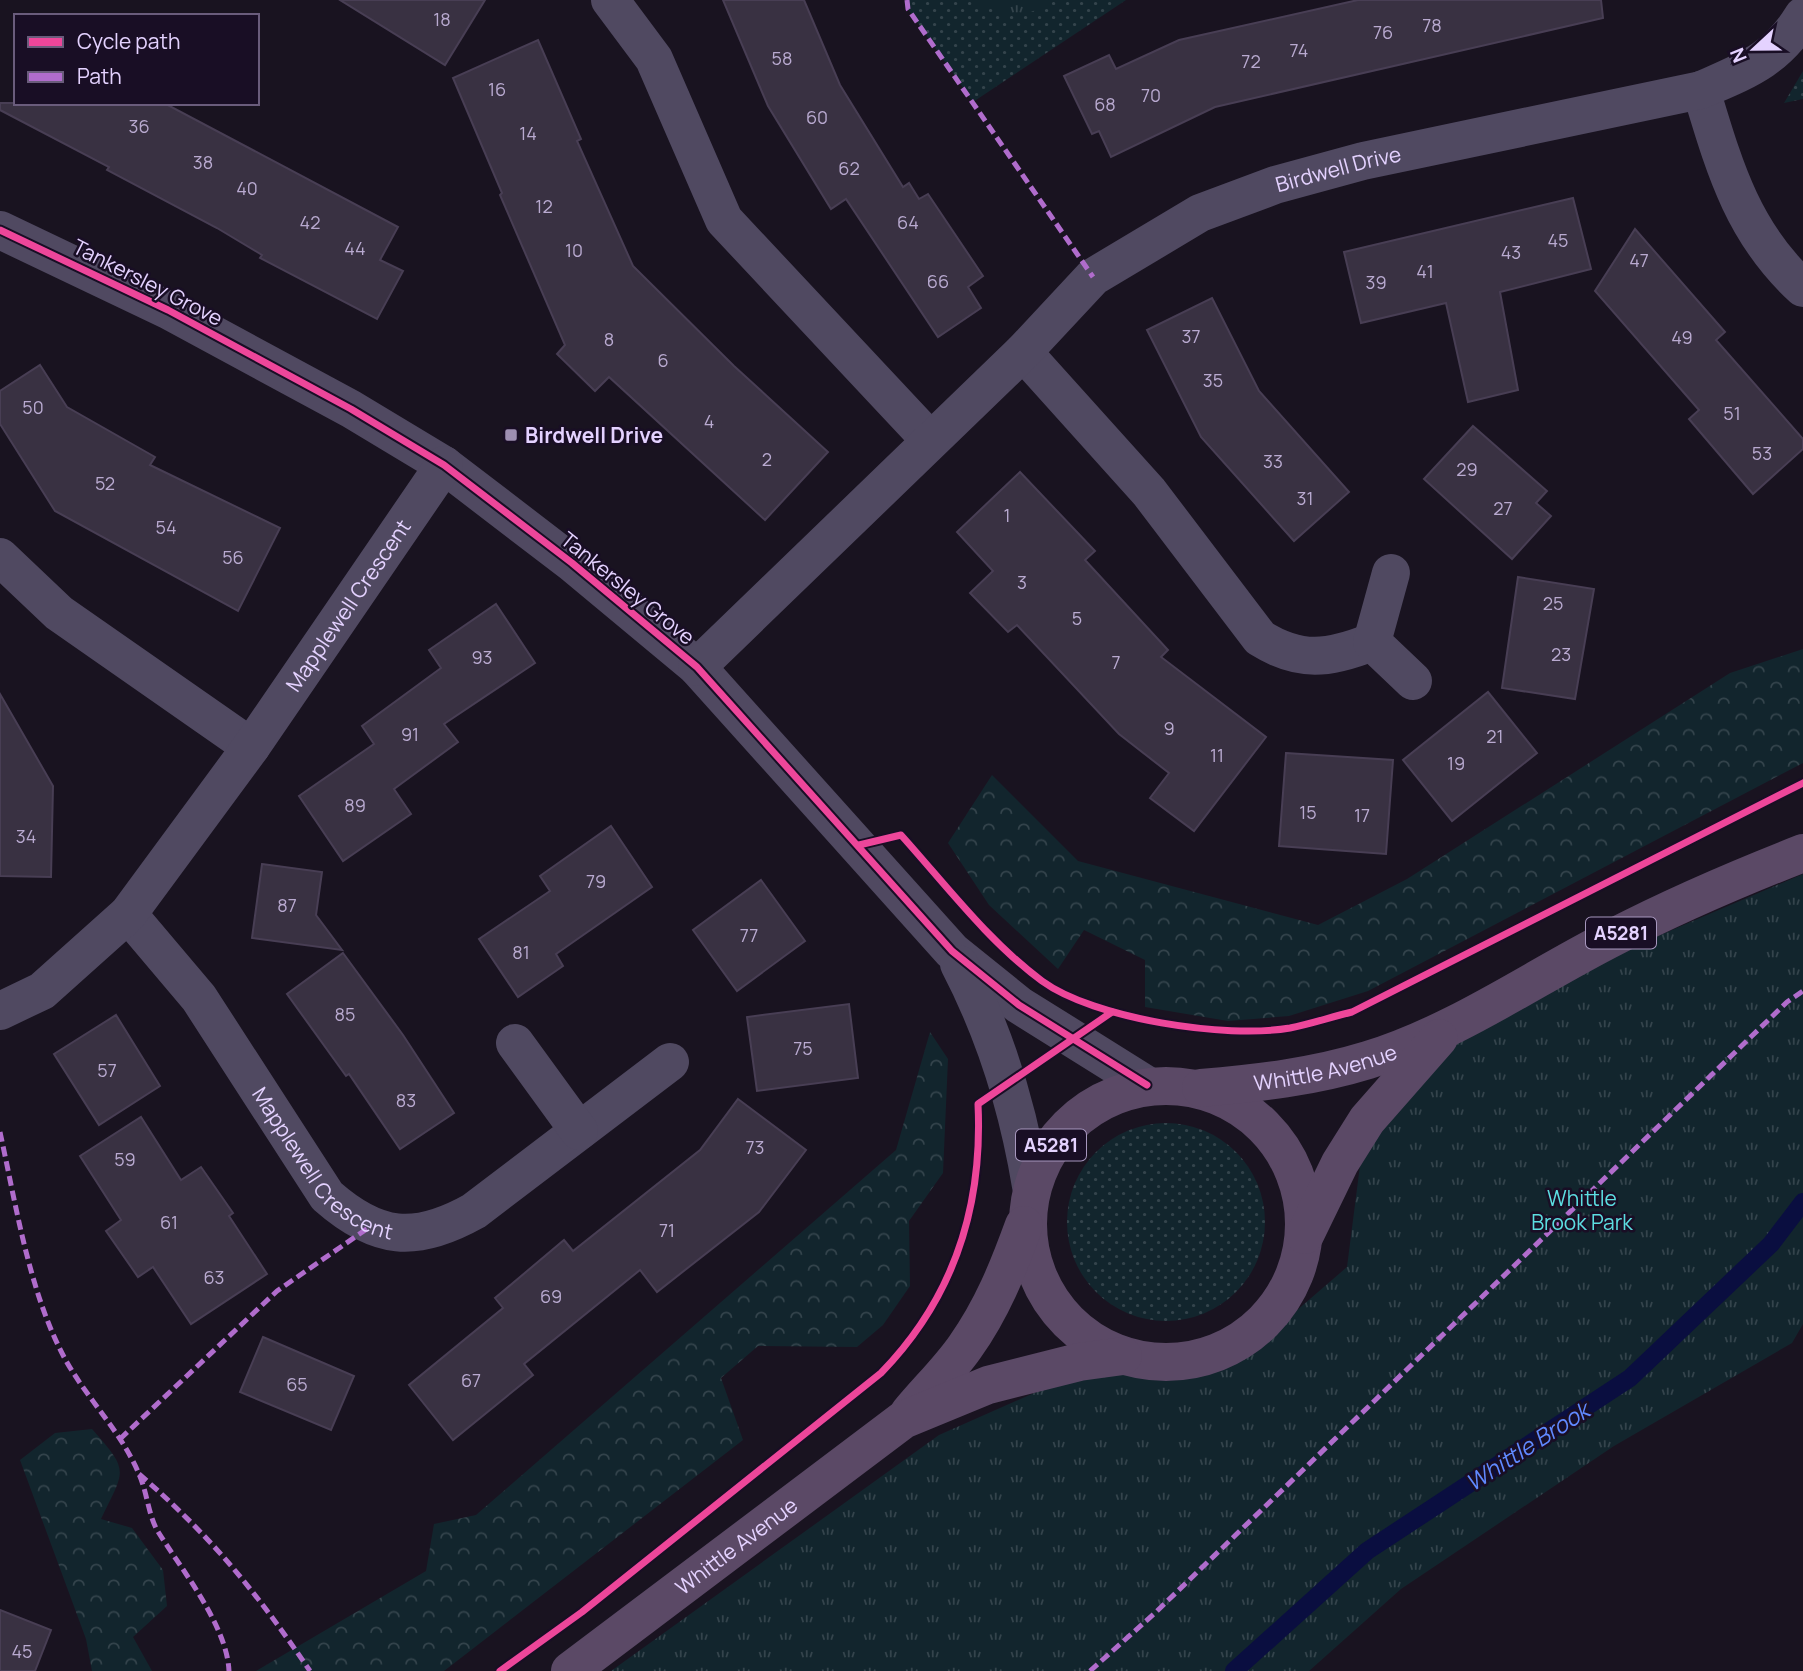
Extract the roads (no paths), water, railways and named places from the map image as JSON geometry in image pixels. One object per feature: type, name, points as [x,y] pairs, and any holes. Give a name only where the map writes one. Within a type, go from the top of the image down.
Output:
[{"type":"main road","name":"Whittle Avenue","points":[[1199,1088],[1274,1082],[1370,1060],[1447,1029],[1614,937],[1724,884],[1803,853]]},
{"type":"main road","name":"Whittle Avenue","points":[[1305,1235],[1339,1163],[1367,1119],[1447,1029]]},
{"type":"main road","name":"A5281","points":[[1147,1085],[1199,1088],[1235,1103],[1266,1127],[1289,1159],[1302,1196],[1305,1235],[1297,1271],[1281,1302],[1247,1336],[1227,1349],[1194,1360],[1158,1363],[1123,1356],[1082,1335],[1051,1302],[1031,1261],[1029,1201],[1048,1149],[1074,1118],[1108,1097],[1147,1085]]},
{"type":"main road","name":"Whittle Avenue","points":[[570,1671],[903,1420],[963,1350],[987,1313],[1007,1274],[1029,1201]]},
{"type":"main road","name":"Whittle Avenue","points":[[903,1420],[949,1399],[1011,1378],[1079,1362],[1123,1356]]},
{"type":"street","points":[[610,0],[654,59],[724,220],[930,440]]},
{"type":"street","name":"Birdwell Drive","points":[[697,667],[1023,352],[1093,278],[1199,213],[1275,185],[1363,161],[1701,90],[1753,67],[1788,40],[1803,16]]},
{"type":"street","points":[[1701,90],[1737,198],[1759,239],[1803,288]]},
{"type":"street","name":"Tankersley Grove","points":[[0,230],[168,310],[351,409],[444,466],[572,563],[697,667],[952,951],[1019,1004],[1147,1085]]},
{"type":"street","points":[[1023,352],[1149,492],[1260,638],[1283,652],[1313,657],[1345,653],[1372,642]]},
{"type":"street","name":"Mapplewell Crescent","points":[[0,1011],[42,991],[128,914],[251,747],[444,466]]},
{"type":"street","points":[[0,557],[59,613],[251,747]]},
{"type":"street","points":[[1372,642],[1391,573]]},
{"type":"street","points":[[1372,642],[1413,681]]},
{"type":"street","name":"Mapplewell Crescent","points":[[128,914],[199,998],[327,1196],[348,1215],[395,1234],[421,1234],[448,1225],[474,1211],[670,1062]]},
{"type":"street","name":"Tankersley Grove","points":[[952,951],[999,1052],[1022,1130],[1029,1201]]},
{"type":"street","points":[[515,1043],[579,1131]]},
{"type":"waterway","name":"Whittle Brook","points":[[1234,1671],[1367,1551],[1630,1378],[1771,1244],[1803,1202]]},
{"type":"place","name":"Birdwell Drive","points":[[511,435]]},
{"type":"park label","name":"Whittle Brook Park","points":[[1582,1210]]}]
